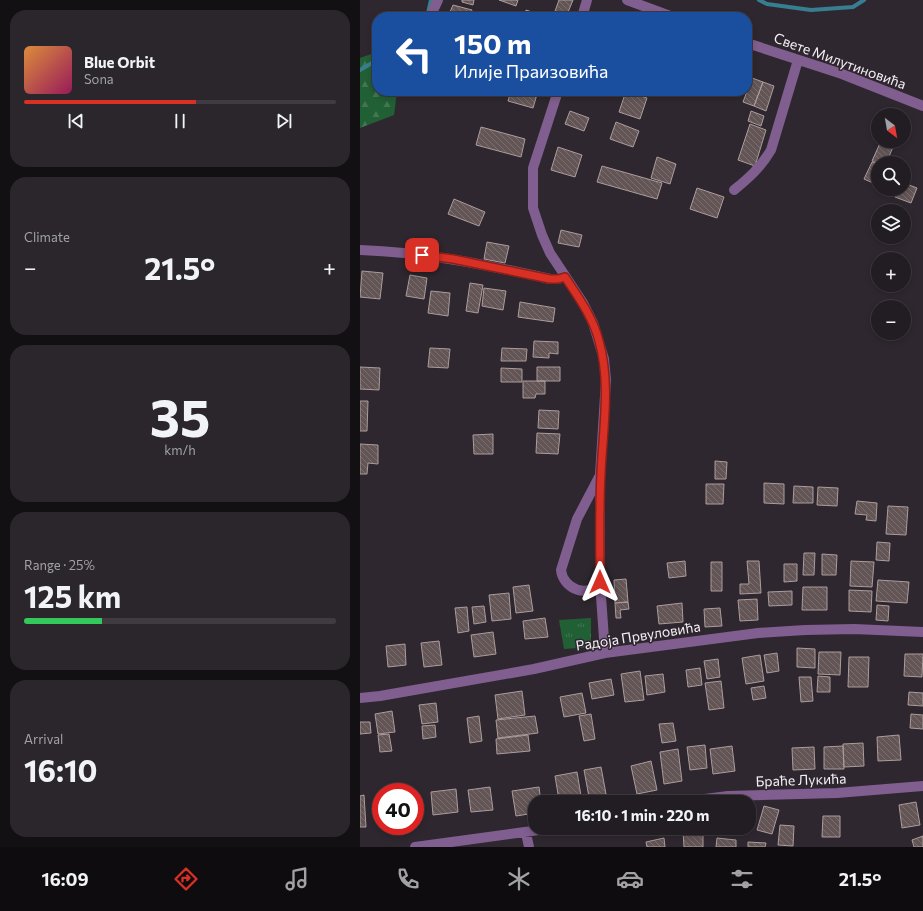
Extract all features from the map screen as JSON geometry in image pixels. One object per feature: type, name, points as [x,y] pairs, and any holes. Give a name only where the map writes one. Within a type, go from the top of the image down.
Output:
[{"type":"street","points":[[432,12],[438,0]]},
{"type":"street","points":[[583,12],[587,0]]},
{"type":"street","points":[[627,0],[659,12]]},
{"type":"street","name":"Свете Милутиновића","points":[[752,45],[842,74],[923,106]]},
{"type":"street","points":[[734,190],[754,174],[765,161],[771,150],[798,60]]},
{"type":"street","points":[[556,96],[533,168],[533,208],[550,253],[583,303],[593,323],[604,359],[606,380],[600,475],[600,582],[605,653]]},
{"type":"street","points":[[360,250],[392,251],[453,259],[550,279],[565,277]]},
{"type":"street","points":[[600,475],[577,519],[561,570],[561,576],[564,581],[584,592],[597,587],[600,582]]},
{"type":"street","name":"Радоја Првуловића","points":[[360,698],[380,696],[526,670],[605,653],[758,633],[854,629],[923,632]]},
{"type":"street","name":"Браће Лукића","points":[[756,795],[837,793],[923,786]]},
{"type":"street","points":[[414,847],[526,833],[529,847]]},
{"type":"green space","points":[[372,54],[372,96],[396,96],[394,115],[360,128],[360,58]]},
{"type":"green space","points":[[591,618],[591,647],[564,649],[559,620]]},
{"type":"building","points":[[462,0],[474,0],[473,5],[462,2]]},
{"type":"building","points":[[499,0],[518,0],[516,6]]},
{"type":"building","points":[[559,0],[573,0],[568,12],[555,12]]},
{"type":"building","points":[[453,5],[472,10],[471,12],[450,12]]},
{"type":"building","points":[[752,78],[763,82],[754,106],[743,102],[745,96],[752,96]]},
{"type":"building","points":[[763,82],[774,86],[766,111],[754,106]]},
{"type":"building","points":[[510,96],[537,96],[533,108],[508,101]]},
{"type":"building","points":[[624,96],[641,96],[647,98],[640,119],[619,112]]},
{"type":"building","points":[[570,111],[589,118],[584,131],[565,124]]},
{"type":"building","points":[[751,111],[764,116],[761,126],[748,121]]},
{"type":"building","points":[[616,122],[639,131],[633,147],[610,139]]},
{"type":"building","points":[[750,124],[766,130],[755,166],[738,160]]},
{"type":"building","points":[[481,127],[525,139],[521,157],[476,145]]},
{"type":"building","points":[[558,147],[582,155],[575,177],[551,170]]},
{"type":"building","points":[[878,148],[893,148],[889,156],[874,156]]},
{"type":"building","points":[[657,157],[676,164],[670,184],[651,178]]},
{"type":"building","points":[[871,164],[871,182],[864,179]]},
{"type":"building","points":[[602,166],[662,183],[657,199],[597,182]]},
{"type":"building","points":[[911,186],[917,188],[911,203],[895,197],[911,196]]},
{"type":"building","points":[[697,188],[724,197],[717,218],[690,209]]},
{"type":"building","points":[[454,199],[485,212],[479,226],[448,214]]},
{"type":"building","points":[[561,230],[582,235],[579,247],[558,243]]},
{"type":"building","points":[[487,242],[509,246],[505,263],[484,259]]},
{"type":"building","points":[[362,271],[383,273],[380,299],[360,297]]},
{"type":"building","points":[[410,275],[427,278],[424,299],[406,296]]},
{"type":"building","points":[[470,283],[483,285],[478,313],[466,311]]},
{"type":"building","points":[[484,288],[506,291],[503,310],[482,306]]},
{"type":"building","points":[[431,291],[450,293],[448,316],[428,313]]},
{"type":"building","points":[[520,302],[555,308],[553,322],[518,317]]},
{"type":"building","points":[[534,341],[558,342],[558,354],[549,353],[549,358],[533,357]]},
{"type":"building","points":[[430,348],[450,349],[448,368],[428,367]]},
{"type":"building","points":[[502,348],[527,349],[526,361],[501,361]]},
{"type":"building","points":[[360,367],[380,368],[379,390],[360,389]]},
{"type":"building","points":[[537,367],[560,367],[560,381],[537,381]]},
{"type":"building","points":[[501,368],[522,369],[522,382],[501,382]]},
{"type":"building","points":[[523,381],[545,381],[545,394],[536,394],[535,398],[523,398]]},
{"type":"building","points":[[360,401],[368,401],[367,431],[360,431]]},
{"type":"building","points":[[539,410],[559,411],[558,429],[538,428]]},
{"type":"building","points":[[537,433],[560,434],[558,454],[536,453]]},
{"type":"building","points":[[493,434],[493,454],[474,454],[473,435]]},
{"type":"building","points":[[360,444],[378,445],[378,464],[368,463],[367,474],[360,474]]},
{"type":"building","points":[[715,461],[727,462],[726,479],[715,479]]},
{"type":"building","points":[[764,483],[784,484],[784,504],[764,503]]},
{"type":"building","points":[[706,484],[724,484],[723,504],[706,504]]},
{"type":"building","points":[[794,486],[813,487],[813,503],[793,503]]},
{"type":"building","points":[[818,487],[838,488],[837,506],[817,505]]},
{"type":"building","points":[[857,501],[877,503],[876,521],[866,520],[867,515],[855,514]]},
{"type":"building","points":[[888,506],[908,507],[906,535],[886,534]]},
{"type":"building","points":[[877,542],[890,543],[889,561],[876,560]]},
{"type":"building","points":[[804,553],[815,553],[814,575],[803,575]]},
{"type":"building","points":[[822,554],[837,555],[836,575],[822,575]]},
{"type":"building","points":[[685,561],[686,576],[669,578],[667,563]]},
{"type":"building","points":[[747,561],[759,561],[761,593],[740,594],[740,584],[749,584]]},
{"type":"building","points":[[851,561],[874,562],[872,587],[850,586]]},
{"type":"building","points":[[711,562],[722,562],[722,591],[711,591]]},
{"type":"building","points":[[784,564],[797,564],[797,581],[784,582]]},
{"type":"building","points":[[626,579],[628,602],[615,603],[614,580]]},
{"type":"building","points":[[878,580],[909,582],[907,603],[876,601]]},
{"type":"building","points":[[529,585],[533,611],[516,613],[513,587]]},
{"type":"building","points":[[803,587],[827,587],[827,610],[802,610]]},
{"type":"building","points":[[849,590],[872,591],[871,612],[849,611]]},
{"type":"building","points":[[792,591],[792,605],[769,606],[768,592]]},
{"type":"building","points":[[509,593],[511,619],[492,621],[489,595]]},
{"type":"building","points":[[757,599],[758,620],[740,621],[738,600]]},
{"type":"building","points":[[628,602],[629,609],[620,610],[621,618],[616,618],[615,603]]},
{"type":"building","points":[[682,603],[683,622],[659,624],[657,606]]},
{"type":"building","points":[[877,605],[889,606],[888,621],[876,620]]},
{"type":"building","points":[[484,606],[486,622],[474,624],[472,607]]},
{"type":"building","points":[[467,607],[469,631],[458,633],[455,608]]},
{"type":"building","points":[[720,608],[722,626],[705,627],[704,609]]},
{"type":"building","points":[[545,618],[548,637],[525,639],[523,621]]},
{"type":"building","points":[[493,632],[496,654],[474,657],[471,635]]},
{"type":"building","points":[[439,641],[442,665],[424,667],[421,643]]},
{"type":"building","points":[[405,644],[406,665],[388,667],[386,646]]},
{"type":"building","points":[[797,648],[815,649],[815,668],[797,667]]},
{"type":"building","points":[[819,652],[841,652],[840,675],[818,674]]},
{"type":"building","points":[[777,653],[779,671],[767,673],[764,655]]},
{"type":"building","points":[[905,654],[923,654],[922,677],[904,676]]},
{"type":"building","points":[[760,655],[764,681],[746,684],[742,658]]},
{"type":"building","points":[[849,657],[869,657],[868,687],[848,687]]},
{"type":"building","points":[[718,659],[720,677],[707,679],[704,661]]},
{"type":"building","points":[[700,668],[702,685],[688,687],[686,670]]},
{"type":"building","points":[[640,671],[644,700],[625,702],[621,674]]},
{"type":"building","points":[[663,674],[665,692],[647,695],[645,676]]},
{"type":"building","points":[[818,676],[830,677],[830,692],[817,692]]},
{"type":"building","points":[[799,677],[811,677],[813,701],[801,702]]},
{"type":"building","points":[[611,679],[614,695],[592,699],[589,683]]},
{"type":"building","points":[[721,681],[724,708],[709,710],[705,683]]},
{"type":"building","points":[[764,686],[766,698],[753,700],[751,688]]},
{"type":"building","points":[[522,691],[525,715],[498,719],[495,695]]},
{"type":"building","points":[[909,692],[923,693],[923,706],[908,705]]},
{"type":"building","points":[[582,693],[586,713],[564,717],[560,697]]},
{"type":"building","points":[[436,703],[438,722],[422,724],[419,705]]},
{"type":"building","points":[[392,711],[395,732],[378,734],[375,714]]},
{"type":"building","points":[[591,714],[595,739],[584,741],[579,716]]},
{"type":"building","points":[[911,714],[923,715],[923,729],[910,728]]},
{"type":"building","points":[[479,716],[482,741],[470,743],[467,718]]},
{"type":"building","points":[[535,716],[538,733],[498,738],[496,720]]},
{"type":"building","points":[[360,722],[370,722],[371,733],[360,734]]},
{"type":"building","points":[[673,723],[676,741],[662,743],[659,724]]},
{"type":"building","points":[[435,725],[436,737],[423,739],[422,726]]},
{"type":"building","points":[[389,734],[392,751],[380,752],[378,735]]},
{"type":"building","points":[[528,735],[530,751],[497,754],[496,739]]},
{"type":"building","points":[[899,735],[901,760],[878,761],[877,737]]},
{"type":"building","points":[[863,743],[864,766],[844,767],[843,744]]},
{"type":"building","points":[[705,745],[707,768],[690,770],[687,747]]},
{"type":"building","points":[[732,746],[735,771],[713,774],[710,749]]},
{"type":"building","points":[[843,746],[844,769],[824,769],[824,747]]},
{"type":"building","points":[[814,747],[815,769],[793,770],[792,748]]},
{"type":"building","points":[[678,749],[682,781],[664,784],[660,752]]},
{"type":"building","points":[[651,761],[657,790],[637,794],[631,766]]},
{"type":"building","points":[[601,767],[606,794],[589,795],[584,770]]},
{"type":"building","points":[[577,772],[581,795],[558,795],[555,776]]},
{"type":"building","points":[[490,787],[493,810],[471,812],[468,790]]},
{"type":"building","points":[[539,787],[540,795],[528,795],[528,814],[516,816],[512,791]]},
{"type":"building","points":[[456,789],[458,812],[433,815],[431,792]]},
{"type":"building","points":[[364,795],[366,827],[360,827],[360,796]]},
{"type":"building","points":[[916,802],[920,825],[902,828],[899,805]]},
{"type":"building","points":[[764,806],[779,810],[772,834],[757,830]]},
{"type":"building","points":[[823,816],[840,816],[840,837],[822,837]]},
{"type":"building","points":[[780,825],[794,826],[793,846],[778,845]]},
{"type":"building","points":[[683,835],[703,835],[703,847],[684,847]]},
{"type":"building","points":[[923,836],[923,847],[914,847],[912,840]]},
{"type":"building","points":[[664,838],[665,847],[647,847],[646,842]]},
{"type":"building","points":[[717,838],[736,840],[736,847],[716,847]]},
{"type":"building","points":[[748,842],[766,843],[765,847],[748,847]]},
{"type":"waterway","points":[[428,12],[431,0]]},
{"type":"waterway","points":[[759,0],[767,4],[811,10],[853,7],[864,0]]},
{"type":"waterway","points":[[360,70],[372,63]]},
{"type":"route","points":[[422,255],[453,259],[550,279],[565,277],[583,303],[593,323],[599,340],[604,359],[606,380],[600,475],[600,582]]}]
